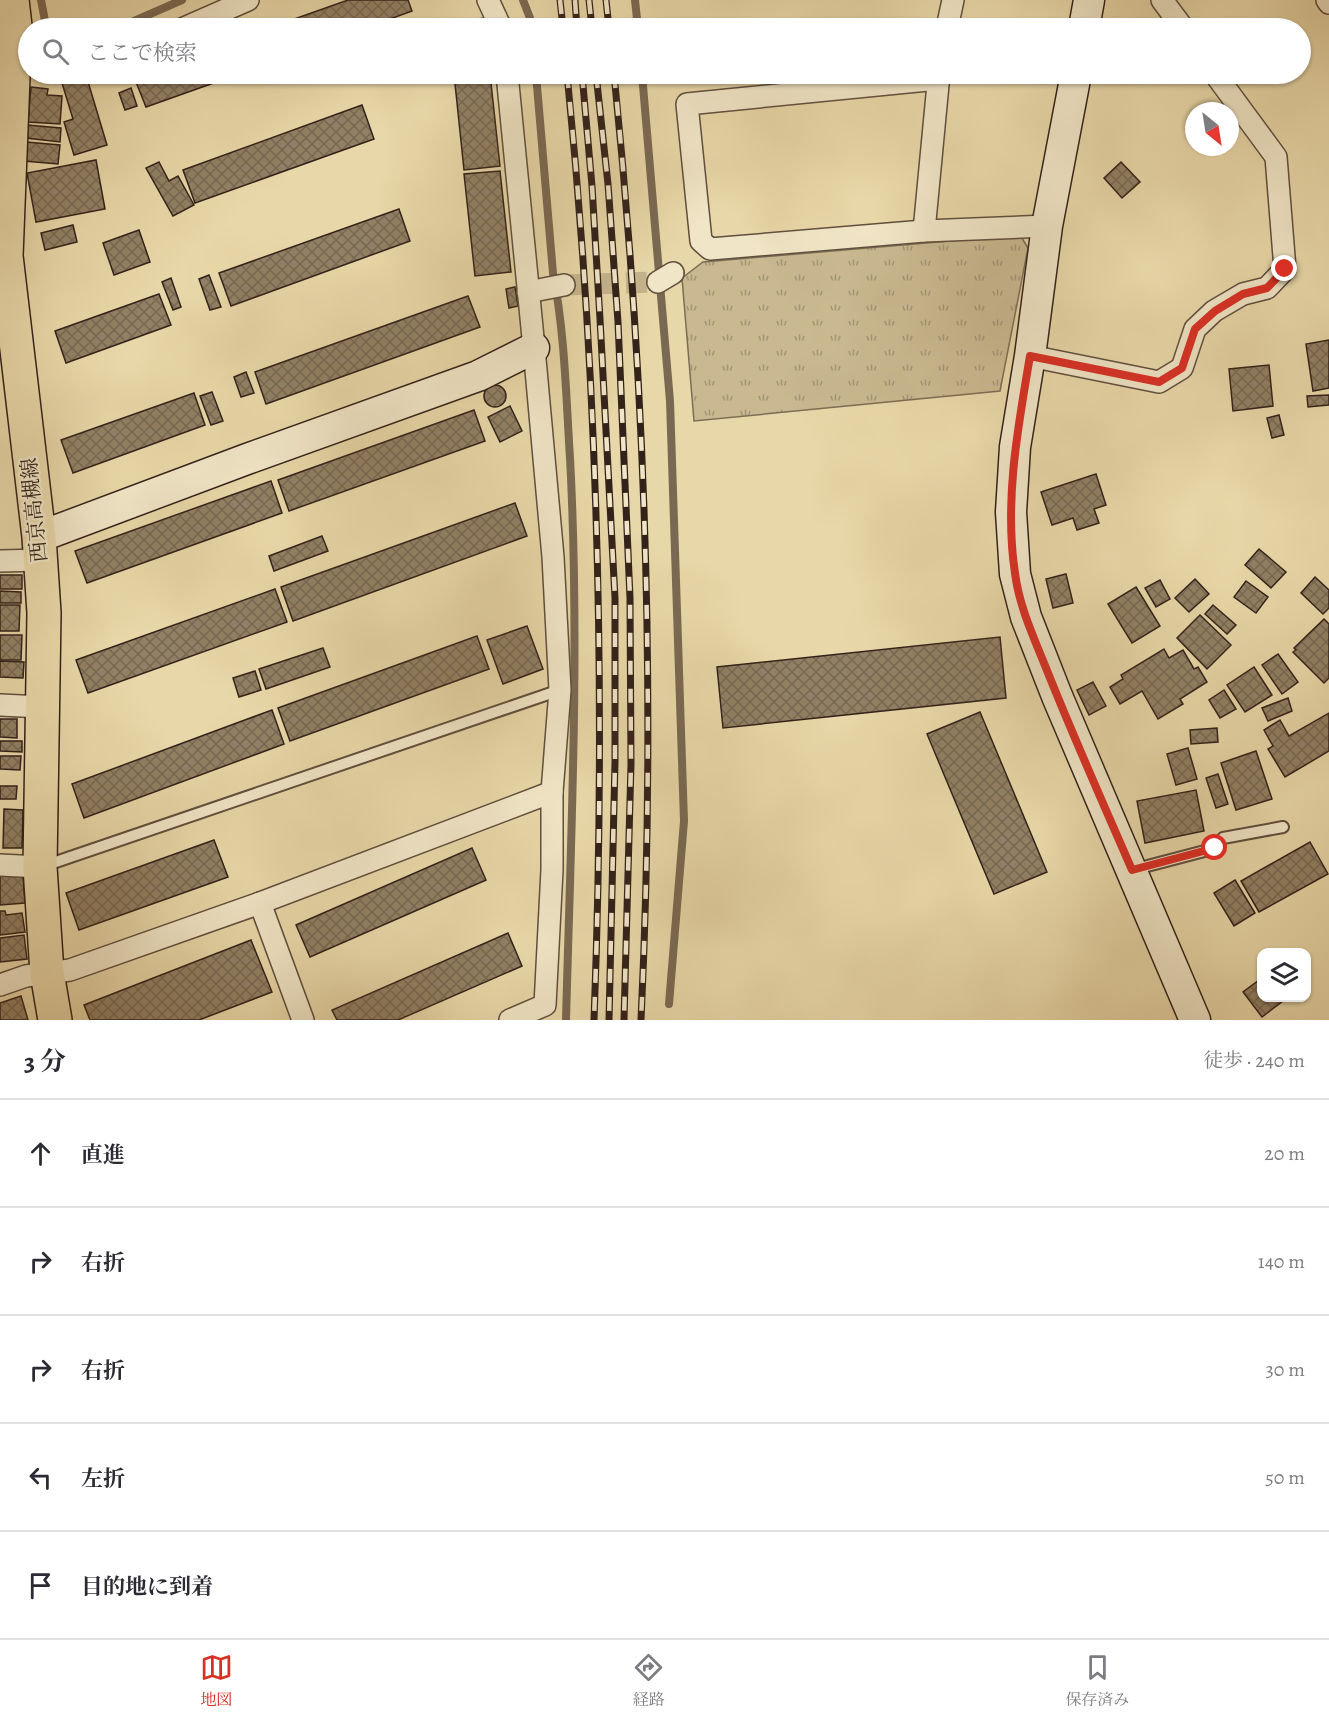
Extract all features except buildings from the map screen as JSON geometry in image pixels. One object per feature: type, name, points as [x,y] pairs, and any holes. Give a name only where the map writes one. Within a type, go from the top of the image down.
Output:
[{"type":"main road","name":"西京高槻線","points":[[14,36],[5,175],[6,256],[39,548],[44,612],[40,867],[47,973],[55,1020]]},
{"type":"street","points":[[207,18],[248,0]]},
{"type":"street","points":[[488,0],[496,18]]},
{"type":"street","points":[[949,18],[953,0]]},
{"type":"street","points":[[1086,18],[1089,0]]},
{"type":"street","points":[[1162,0],[1176,18]]},
{"type":"street","points":[[508,84],[553,557],[560,690],[552,792],[552,870],[545,1005],[510,1020]]},
{"type":"street","points":[[866,84],[687,104],[701,241],[710,249],[924,231],[1047,226]]},
{"type":"street","points":[[924,231],[937,84]]},
{"type":"street","points":[[1074,84],[1047,226],[1030,356],[1015,447],[1011,512],[1015,574],[1026,616],[1049,675],[1195,1020]]},
{"type":"street","points":[[1030,356],[1159,382],[1182,368],[1195,329],[1215,311],[1243,294],[1267,288],[1285,269],[1276,158],[1222,84]]},
{"type":"street","points":[[528,292],[564,285]]},
{"type":"street","points":[[0,561],[39,548],[236,463],[478,376],[534,348]]},
{"type":"street","points":[[0,705],[43,707]]},
{"type":"street","points":[[0,985],[26,976],[70,970],[260,903],[552,792]]},
{"type":"street","points":[[0,865],[40,867]]},
{"type":"street","points":[[260,903],[303,1020]]},
{"type":"lane","points":[[40,867],[560,690]]},
{"type":"lane","points":[[1132,870],[1215,848],[1223,838],[1283,827]]},
{"type":"green space","points":[[1020,235],[1028,248],[1000,391],[694,421],[682,278],[703,262]]},
{"type":"waterway","points":[[41,0],[44,18]]},
{"type":"waterway","points":[[141,18],[182,0]]},
{"type":"waterway","points":[[523,0],[530,18]]},
{"type":"waterway","points":[[635,0],[637,18]]},
{"type":"waterway","points":[[537,84],[553,273],[564,366],[573,528],[574,739],[566,1020]]},
{"type":"waterway","points":[[643,84],[670,401],[684,821],[669,1004]]},
{"type":"tunnel","points":[[564,285],[658,282]]},
{"type":"railway","points":[[560,0],[562,18]]},
{"type":"railway","points":[[575,0],[576,18]]},
{"type":"railway","points":[[589,0],[591,18]]},
{"type":"railway","points":[[606,0],[608,18]]},
{"type":"railway","points":[[568,84],[586,310],[597,547],[599,783],[594,1020]]},
{"type":"railway","points":[[583,84],[592,186],[615,598],[615,762],[609,1020]]},
{"type":"railway","points":[[597,84],[608,184],[618,322],[630,598],[631,764],[624,1020]]},
{"type":"railway","points":[[615,84],[634,310],[645,546],[648,783],[641,1020]]},
{"type":"route","points":[[1215,848],[1132,870],[1057,696],[1026,616],[1015,574],[1011,512],[1015,447],[1030,356],[1159,382],[1182,368],[1195,329],[1215,311],[1243,294],[1267,288],[1285,269]]}]
